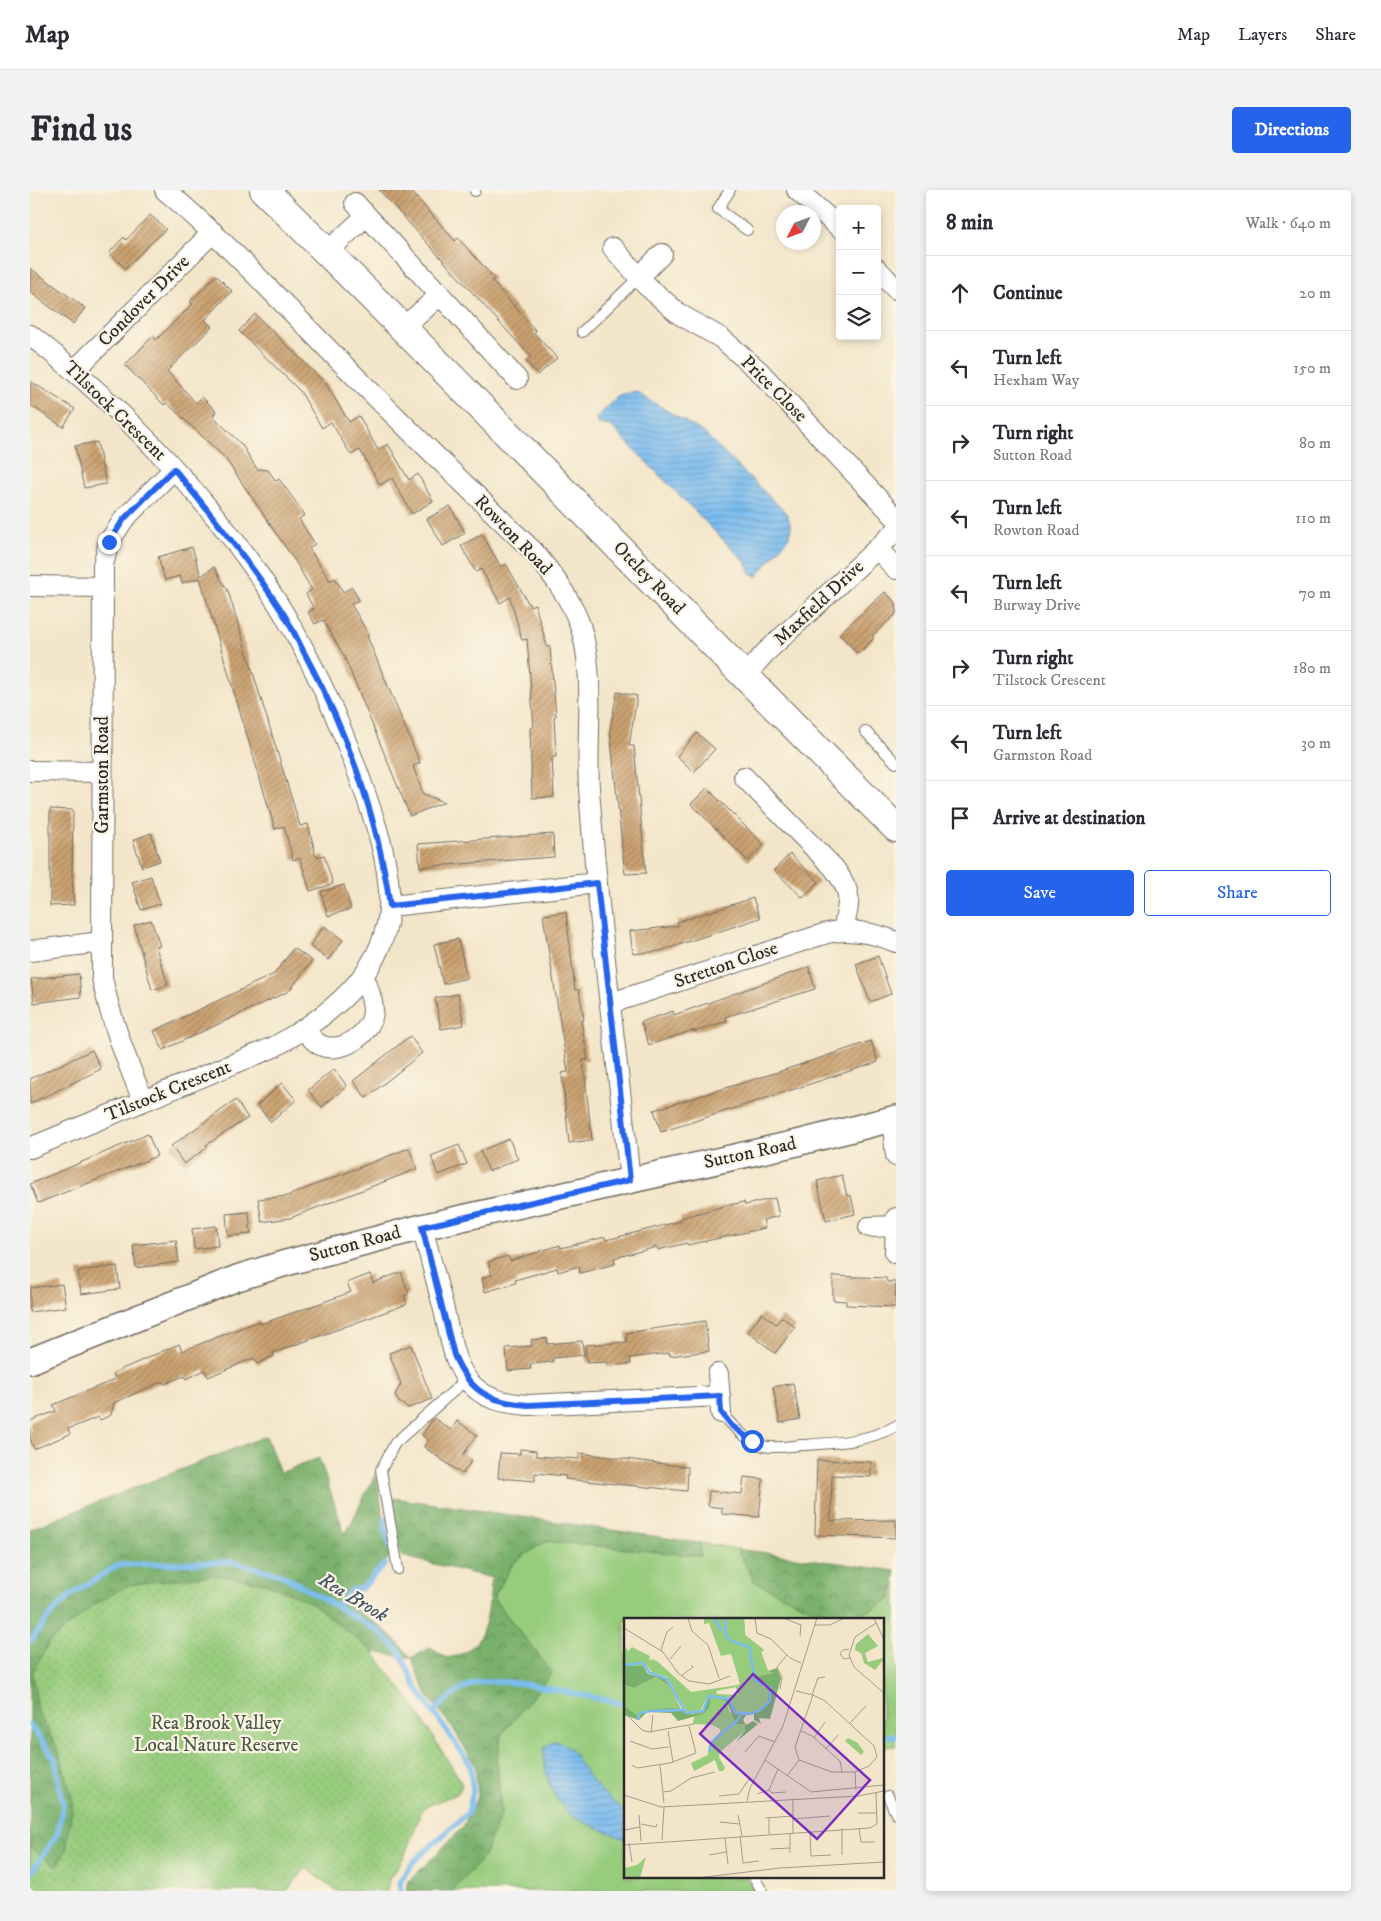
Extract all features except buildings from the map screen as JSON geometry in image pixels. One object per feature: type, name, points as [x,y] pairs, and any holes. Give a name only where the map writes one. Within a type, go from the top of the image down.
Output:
[{"type":"main road","name":"Oteley Road","points":[[264,190],[404,328],[744,677],[895,826]]},
{"type":"street","name":"Rowton Road","points":[[165,190],[213,232],[264,281],[328,349],[534,552],[558,581],[580,625],[586,654],[589,786],[597,883],[630,1180]]},
{"type":"street","points":[[797,190],[836,224]]},
{"type":"street","points":[[327,252],[360,209],[517,379]]},
{"type":"street","name":"Condover Drive","points":[[75,370],[213,232]]},
{"type":"street","name":"Price Close","points":[[613,248],[639,277],[679,314],[721,338],[759,371],[896,518]]},
{"type":"street","points":[[639,277],[662,254]]},
{"type":"street","points":[[881,273],[895,287]]},
{"type":"street","points":[[404,328],[440,295]]},
{"type":"street","name":"Tilstock Crescent","points":[[30,334],[75,370],[174,469],[240,550],[283,612],[322,686],[349,747],[373,814],[384,862],[390,906],[380,946],[364,976],[346,996],[305,1030],[274,1047],[30,1148]]},
{"type":"street","name":"Garmston Road","points":[[143,1100],[120,1047],[102,978],[103,565],[109,542],[124,519],[174,469]]},
{"type":"street","name":"Maxfield Drive","points":[[744,677],[765,653],[878,549],[896,530]]},
{"type":"street","points":[[878,549],[896,569]]},
{"type":"street","points":[[30,586],[103,587]]},
{"type":"street","points":[[30,771],[102,772]]},
{"type":"street","points":[[744,777],[833,867],[846,883],[850,902],[843,930]]},
{"type":"street","points":[[390,906],[597,883]]},
{"type":"street","name":"Stretton Close","points":[[611,1003],[812,936],[843,930],[878,935],[896,942]]},
{"type":"street","points":[[30,951],[101,942]]},
{"type":"street","points":[[305,1030],[316,1042],[325,1047],[342,1046],[359,1038],[368,1026],[373,1011],[364,976]]},
{"type":"street","points":[[894,1118],[896,1156]]},
{"type":"street","name":"Sutton Road","points":[[30,1361],[237,1278],[312,1256],[422,1227],[797,1143],[894,1118]]},
{"type":"street","points":[[894,1253],[896,1218]]},
{"type":"street","points":[[869,1227],[896,1226]]},
{"type":"street","points":[[422,1227],[454,1355],[474,1388],[490,1398],[507,1403],[521,1404],[720,1404],[718,1374]]},
{"type":"lane","points":[[730,190],[718,209],[747,230]]},
{"type":"lane","points":[[582,332],[639,277]]},
{"type":"lane","points":[[865,731],[896,763]]},
{"type":"lane","points":[[398,1570],[381,1470],[395,1443],[467,1379]]},
{"type":"lane","points":[[720,1404],[741,1433],[762,1446],[853,1441],[884,1432],[896,1426]]},
{"type":"lane","points":[[888,1796],[896,1814]]},
{"type":"lane","points":[[755,1878],[762,1891]]},
{"type":"green space","points":[[266,1436],[280,1473],[319,1458],[345,1535],[376,1473],[385,1530],[392,1554],[362,1588],[351,1590],[341,1601],[388,1633],[411,1658],[373,1652],[312,1603],[37,1710],[59,1752],[73,1802],[66,1851],[130,1891],[30,1891],[30,1529]]},
{"type":"green space","points":[[394,1498],[700,1543],[700,1556],[546,1541],[514,1562],[493,1598],[552,1672],[501,1735],[497,1760],[501,1814],[483,1858],[452,1891],[406,1891],[409,1881],[463,1827],[478,1796],[475,1765],[453,1728],[428,1697],[411,1658],[430,1648],[447,1658],[461,1654],[471,1647],[479,1639],[484,1628],[492,1578],[401,1556],[394,1519]]},
{"type":"green space","points":[[546,1541],[700,1555],[700,1543],[737,1549],[755,1582],[891,1598],[896,1581],[896,1746],[884,1747],[884,1618],[624,1618],[624,1878],[747,1878],[756,1891],[452,1891],[501,1814],[497,1760],[501,1735],[552,1673],[493,1598],[514,1562]]},
{"type":"green space","points":[[737,1549],[896,1571],[891,1598],[869,1611],[838,1616],[803,1605],[755,1582]]},
{"type":"green space","name":"Rea Brook Valley Local Nature Reserve","points":[[214,1575],[265,1583],[312,1603],[373,1652],[411,1702],[457,1775],[462,1785],[458,1793],[423,1808],[404,1857],[389,1879],[387,1891],[337,1891],[306,1868],[287,1891],[30,1891],[30,1847],[57,1867],[66,1851],[73,1802],[59,1752],[37,1710],[33,1671],[50,1641],[94,1605],[128,1585]]},
{"type":"water","points":[[636,392],[704,433],[787,514],[791,527],[789,537],[757,576],[750,574],[748,565],[611,426],[598,424],[596,418],[619,396]]},
{"type":"water","points":[[555,1741],[571,1750],[595,1784],[624,1811],[624,1839],[580,1820],[567,1811],[555,1796],[547,1777],[544,1748]]},
{"type":"waterway","points":[[386,1518],[385,1530],[391,1550]]},
{"type":"waterway","name":"Rea Brook","points":[[30,1642],[52,1613],[72,1594],[118,1565],[233,1562],[282,1575],[380,1632],[399,1651],[417,1689],[470,1764],[473,1791],[468,1813],[414,1861],[400,1881],[400,1891]]},
{"type":"waterway","points":[[337,1606],[351,1590],[362,1588],[385,1564]]},
{"type":"waterway","points":[[433,1712],[461,1689],[481,1682],[533,1685],[624,1704]]},
{"type":"waterway","name":"Rea Brook","points":[[30,1725],[55,1759],[63,1806],[57,1835],[30,1874]]},
{"type":"waterway","points":[[884,1736],[896,1736]]},
{"type":"route","points":[[109,542],[124,519],[174,469],[240,550],[283,612],[322,686],[349,747],[373,814],[384,862],[390,906],[597,883],[630,1180],[422,1227],[454,1355],[462,1374],[474,1388],[490,1398],[507,1403],[528,1405],[720,1396],[721,1412],[732,1426],[752,1441]]}]
